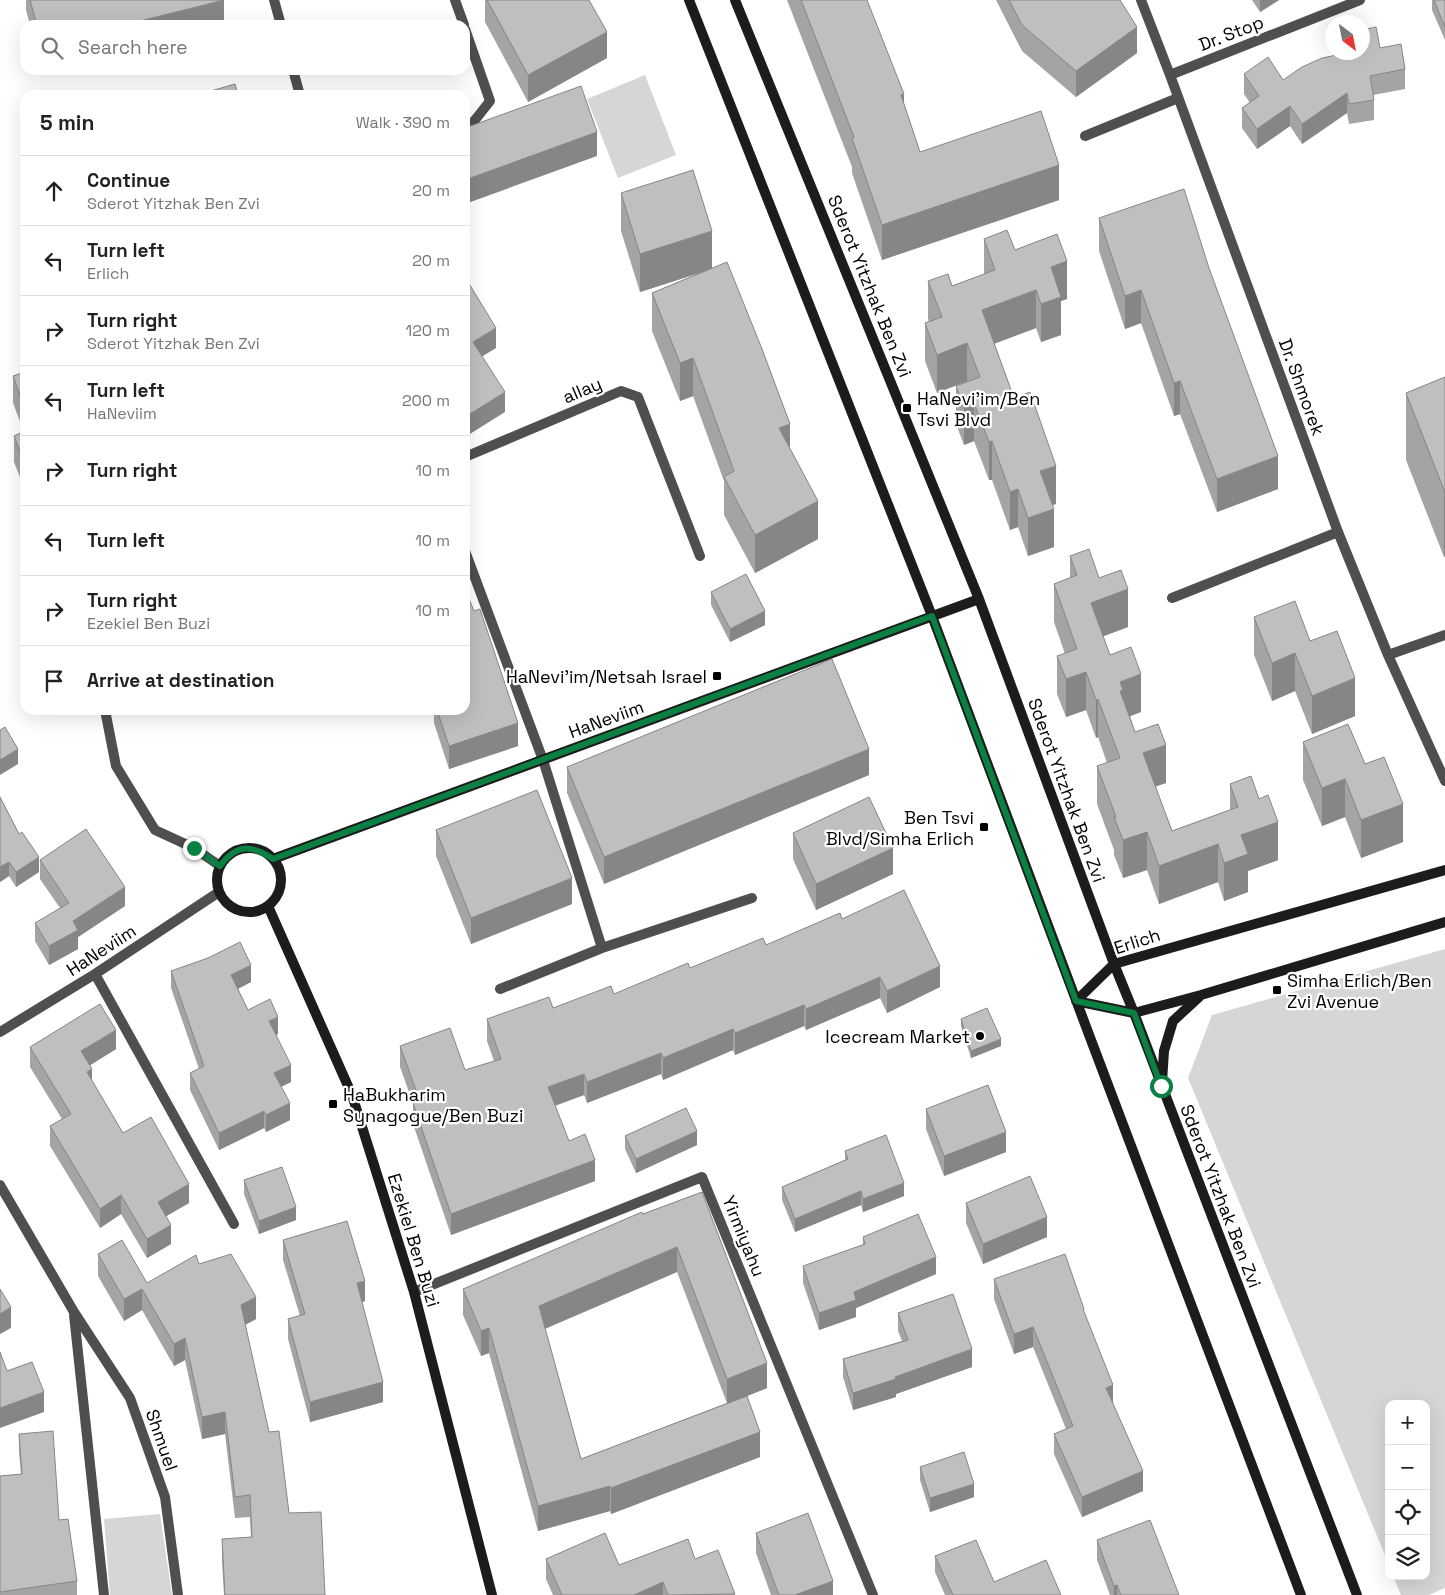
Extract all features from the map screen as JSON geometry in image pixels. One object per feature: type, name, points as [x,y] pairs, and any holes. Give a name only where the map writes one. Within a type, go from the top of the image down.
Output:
[{"type":"main road","points":[[689,0],[932,616],[1301,1595]]},
{"type":"main road","name":"Sderot Yitzhak Ben Zvi","points":[[736,0],[979,599],[1114,964],[1357,1595]]},
{"type":"main road","name":"HaNeviim","points":[[273,859],[979,599]]},
{"type":"main road","points":[[248,848],[261,850],[273,859],[279,868],[281,883],[277,896],[268,906],[250,913],[239,911],[224,902],[218,892],[217,876],[220,866],[227,856],[237,850],[248,848]]},
{"type":"main road","name":"Erlich","points":[[1076,1001],[1114,964],[1445,870]]},
{"type":"main road","name":"Ezekiel Ben Buzi","points":[[268,906],[352,1094],[414,1292],[492,1595]]},
{"type":"main road","points":[[1076,1001],[1134,1013],[1201,995],[1445,922]]},
{"type":"main road","points":[[1161,1086],[1164,1051],[1173,1021],[1201,995]]},
{"type":"street","points":[[274,0],[280,20]]},
{"type":"street","points":[[455,0],[462,20]]},
{"type":"street","name":"Dr. Shmorek","points":[[1141,0],[1338,532],[1388,654],[1445,781]]},
{"type":"street","name":"Dr. Stop","points":[[1170,74],[1360,0]]},
{"type":"street","points":[[470,43],[490,101],[470,125]]},
{"type":"street","points":[[294,75],[299,90]]},
{"type":"street","points":[[1085,136],[1178,98]]},
{"type":"street","name":"allay","points":[[470,455],[621,391],[638,397],[700,556]]},
{"type":"street","points":[[1172,598],[1338,532]]},
{"type":"street","points":[[470,564],[543,760],[602,948]]},
{"type":"street","points":[[1388,654],[1445,635]]},
{"type":"street","points":[[107,715],[116,766],[155,830],[194,848],[220,866]]},
{"type":"street","name":"HaNeviim","points":[[0,1032],[95,974],[218,892]]},
{"type":"street","points":[[500,988],[602,948],[752,898]]},
{"type":"street","points":[[95,974],[234,1224]]},
{"type":"street","name":"Yirmiyahu","points":[[414,1292],[702,1177],[873,1595]]},
{"type":"street","name":"Shmuel","points":[[0,1185],[74,1312],[130,1398],[165,1497],[178,1595]]},
{"type":"street","name":"Shmuel","points":[[74,1312],[104,1595]]},
{"type":"shaded area","points":[[645,75],[676,155],[618,178],[587,99]]},
{"type":"shaded area","points":[[1445,949],[1445,1588],[1429,1595],[1401,1595],[1395,1580],[1430,1580],[1430,1400],[1385,1400],[1385,1555],[1188,1078],[1212,1015]]},
{"type":"shaded area","points":[[160,1514],[172,1595],[110,1595],[104,1519]]},
{"type":"building","points":[[30,0],[224,0],[144,20],[36,20]]},
{"type":"building","points":[[487,0],[589,0],[607,32],[528,75]]},
{"type":"building","points":[[801,0],[867,0],[904,94],[901,95],[920,152],[1041,111],[1059,165],[882,225],[852,138],[854,137]]},
{"type":"building","points":[[1009,0],[1120,0],[1137,27],[1076,71],[1022,25]]},
{"type":"building","points":[[1434,0],[1445,0],[1445,27]]},
{"type":"building","points":[[1376,27],[1380,48],[1401,44],[1405,69],[1370,76],[1374,100],[1349,104],[1347,93],[1302,124],[1290,106],[1257,129],[1242,108],[1259,96],[1244,74],[1268,57],[1283,80],[1302,67],[1322,58],[1325,57],[1325,60],[1370,60],[1370,28]]},
{"type":"building","points":[[235,84],[237,90],[214,90]]},
{"type":"building","points":[[581,86],[597,132],[470,178],[470,126]]},
{"type":"building","points":[[693,170],[712,231],[640,254],[621,193]]},
{"type":"building","points":[[1184,189],[1209,268],[1278,456],[1217,479],[1180,381],[1174,383],[1141,290],[1125,296],[1099,218]]},
{"type":"building","points":[[1007,230],[1015,250],[1057,234],[1067,261],[1051,267],[1061,297],[1041,304],[1036,290],[982,310],[1014,398],[1030,392],[1056,466],[1040,471],[1054,509],[1028,518],[1018,489],[1010,492],[992,441],[989,442],[974,403],[964,407],[956,386],[980,377],[967,343],[937,355],[925,323],[942,317],[928,281],[948,274],[952,286],[995,270],[984,239]]},
{"type":"building","points":[[727,262],[790,424],[779,428],[818,501],[755,535],[724,477],[734,471],[693,358],[680,363],[652,293]]},
{"type":"building","points":[[470,285],[496,328],[473,342],[505,392],[470,414]]},
{"type":"building","points":[[20,374],[20,395],[13,376]]},
{"type":"building","points":[[1445,377],[1445,490],[1444,490],[1406,393]]},
{"type":"building","points":[[20,433],[20,451],[14,436]]},
{"type":"building","points":[[1089,549],[1099,578],[1121,570],[1128,589],[1091,603],[1110,655],[1131,647],[1141,674],[1120,682],[1123,690],[1120,691],[1135,732],[1158,724],[1166,745],[1143,753],[1172,831],[1238,807],[1230,784],[1251,776],[1259,799],[1268,795],[1278,822],[1241,835],[1248,854],[1224,863],[1218,844],[1159,866],[1147,832],[1123,840],[1097,766],[1120,758],[1086,672],[1066,679],[1057,656],[1077,649],[1054,584],[1077,575],[1070,556]]},
{"type":"building","points":[[746,574],[765,611],[730,629],[711,592]]},
{"type":"building","points":[[470,601],[474,611],[480,609],[518,723],[449,746],[439,715],[470,715]]},
{"type":"building","points":[[1295,601],[1310,641],[1337,631],[1355,678],[1312,696],[1295,653],[1272,663],[1254,617]]},
{"type":"building","points":[[832,659],[869,749],[604,857],[567,767]]},
{"type":"building","points":[[1348,724],[1365,764],[1384,757],[1403,804],[1361,820],[1345,779],[1322,788],[1303,742]]},
{"type":"building","points":[[5,727],[18,749],[0,760],[0,730]]},
{"type":"building","points":[[537,790],[572,878],[471,918],[436,830]]},
{"type":"building","points":[[0,797],[19,834],[22,832],[39,857],[16,872],[9,862],[0,867]]},
{"type":"building","points":[[869,797],[893,848],[816,884],[793,833]]},
{"type":"building","points":[[86,829],[125,887],[73,921],[78,930],[49,946],[35,923],[69,903],[40,860]]},
{"type":"building","points":[[904,890],[940,966],[887,991],[880,977],[806,1009],[804,1005],[735,1033],[733,1029],[663,1058],[661,1053],[587,1082],[584,1074],[548,1087],[569,1141],[585,1134],[595,1160],[451,1214],[413,1103],[420,1101],[400,1046],[450,1028],[465,1070],[501,1059],[487,1019],[549,997],[553,1008],[611,986],[614,994],[688,963],[690,968],[763,938],[766,945],[840,913],[842,919]]},
{"type":"building","points":[[240,942],[251,965],[231,975],[248,1010],[270,999],[278,1017],[269,1021],[291,1065],[274,1073],[290,1103],[266,1115],[264,1111],[219,1133],[190,1073],[204,1066],[171,971],[208,958]]},
{"type":"building","points":[[100,1004],[116,1030],[81,1051],[92,1069],[87,1072],[123,1133],[151,1117],[189,1184],[158,1202],[171,1225],[147,1239],[121,1195],[100,1209],[50,1126],[71,1114],[30,1047]]},
{"type":"building","name":"Icecream Market","points":[[987,1008],[1001,1039],[971,1051],[961,1019]]},
{"type":"building","points":[[988,1085],[1006,1132],[944,1156],[926,1109]]},
{"type":"building","points":[[686,1108],[697,1131],[636,1159],[625,1136]]},
{"type":"building","points":[[886,1135],[904,1183],[863,1199],[861,1191],[795,1219],[782,1187],[848,1159],[845,1151]]},
{"type":"building","points":[[282,1167],[296,1207],[259,1221],[244,1180]]},
{"type":"building","points":[[1030,1176],[1047,1217],[983,1244],[966,1203]]},
{"type":"building","points":[[702,1192],[767,1363],[727,1379],[677,1247],[539,1306],[581,1459],[747,1396],[760,1432],[611,1488],[610,1486],[538,1506],[489,1328],[481,1331],[463,1289],[642,1212],[643,1214]]},
{"type":"building","points":[[918,1214],[936,1257],[854,1292],[856,1300],[819,1313],[803,1266],[865,1244],[863,1237]]},
{"type":"building","points":[[347,1221],[365,1281],[357,1283],[383,1382],[310,1402],[288,1319],[305,1314],[283,1240]]},
{"type":"building","points":[[122,1240],[147,1283],[196,1255],[199,1264],[231,1254],[256,1297],[241,1305],[269,1432],[279,1431],[289,1513],[321,1512],[325,1595],[225,1595],[222,1539],[252,1537],[250,1495],[235,1497],[225,1412],[202,1417],[185,1338],[174,1344],[142,1289],[124,1299],[98,1254]]},
{"type":"building","points":[[1065,1254],[1083,1309],[1113,1385],[1106,1388],[1143,1471],[1082,1497],[1054,1434],[1073,1426],[1033,1327],[1014,1334],[994,1279]]},
{"type":"building","points":[[0,1289],[11,1307],[0,1314]]},
{"type":"building","points":[[953,1294],[972,1349],[895,1377],[896,1379],[853,1393],[843,1359],[908,1340],[898,1313]]},
{"type":"building","points":[[0,1352],[7,1371],[32,1362],[44,1392],[0,1408]]},
{"type":"building","points":[[53,1431],[59,1520],[68,1519],[77,1581],[0,1592],[0,1476],[22,1474],[19,1434]]},
{"type":"building","points":[[964,1452],[974,1484],[930,1498],[920,1467]]},
{"type":"building","points":[[808,1513],[833,1581],[795,1595],[779,1595],[756,1533]]},
{"type":"building","points":[[1150,1520],[1179,1595],[1121,1595],[1117,1585],[1114,1586],[1097,1540]]},
{"type":"building","points":[[605,1533],[619,1565],[688,1539],[695,1559],[718,1550],[735,1594],[668,1595],[663,1582],[634,1595],[562,1595],[546,1559]]},
{"type":"building","points":[[976,1540],[994,1582],[1046,1560],[1061,1595],[953,1595],[935,1556]]},
{"type":"place","name":"HaNevi'im/Ben Tsvi Blvd","points":[[907,408]]},
{"type":"place","name":"HaNevi'im/Netsah Israel","points":[[717,676]]},
{"type":"place","name":"Ben Tsvi Blvd/Simha Erlich","points":[[984,827]]},
{"type":"place","name":"Simha Erlich/Ben Zvi Avenue","points":[[1277,990]]},
{"type":"place","name":"Icecream Market","points":[[980,1036]]},
{"type":"place","name":"HaBukharim Synagogue/Ben Buzi","points":[[333,1104]]},
{"type":"route","points":[[194,848],[220,866],[227,856],[237,850],[248,848],[261,850],[273,859],[932,616],[1076,1001],[1134,1013],[1161,1086]]}]
